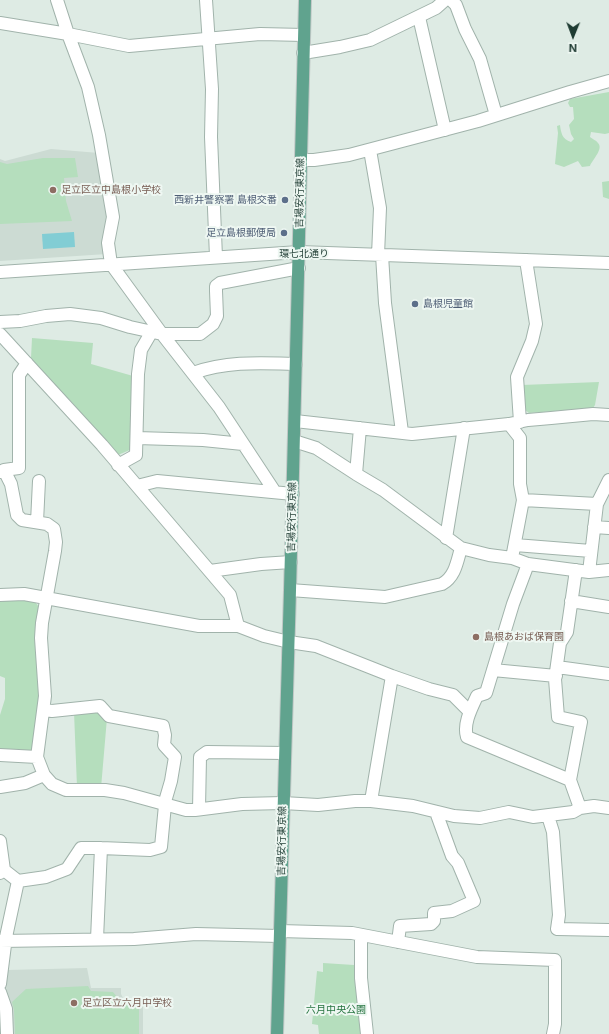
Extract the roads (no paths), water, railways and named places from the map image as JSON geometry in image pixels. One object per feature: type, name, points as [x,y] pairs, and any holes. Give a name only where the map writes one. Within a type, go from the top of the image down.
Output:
[{"type":"main road","name":"吉場安行東京線","points":[[277,1034],[295,421],[305,0]]},
{"type":"street","points":[[57,0],[88,87],[99,135],[113,217],[108,243],[111,264],[157,330],[220,407],[275,492]]},
{"type":"street","points":[[206,0],[212,89],[211,137],[216,257]]},
{"type":"street","points":[[304,54],[370,40],[436,8],[445,0]]},
{"type":"street","points":[[452,0],[456,5],[465,29],[480,59],[496,115]]},
{"type":"street","points":[[419,16],[445,130]]},
{"type":"street","points":[[0,23],[129,46],[260,34],[304,35]]},
{"type":"street","points":[[301,160],[314,160],[343,156],[370,150],[445,130],[609,81]]},
{"type":"street","points":[[370,150],[380,208],[380,255],[402,432]]},
{"type":"street","name":"環七北通り","points":[[0,272],[299,252],[609,263]]},
{"type":"street","points":[[512,558],[523,500],[520,484],[520,438],[514,423],[517,377],[532,340],[536,324],[526,260]]},
{"type":"street","points":[[0,322],[20,321],[46,316],[70,314],[102,318],[130,327],[200,334],[213,324],[216,316],[216,286],[220,283],[298,268]]},
{"type":"street","points":[[118,465],[136,455],[138,374],[141,350],[157,330]]},
{"type":"street","points":[[0,334],[70,408],[230,595],[238,626]]},
{"type":"street","points":[[27,363],[19,375],[19,468],[2,471],[11,484],[17,516],[22,520],[47,524],[54,529],[56,542],[42,623],[41,638],[45,696],[37,757],[44,775],[52,784],[66,790],[105,790],[133,795],[186,810],[242,804],[283,803],[318,805],[355,801],[371,801],[413,806],[436,812],[474,818],[490,817],[512,812],[533,817],[548,816],[573,812],[580,808],[594,806],[609,808]]},
{"type":"street","points":[[193,373],[206,368],[226,364],[296,364]]},
{"type":"street","points":[[295,421],[412,434],[514,423],[528,420],[593,414],[609,415]]},
{"type":"street","points":[[356,474],[360,428]]},
{"type":"street","points":[[446,538],[464,428]]},
{"type":"street","points":[[137,438],[203,440],[243,444]]},
{"type":"street","points":[[294,441],[316,448],[383,490],[461,548],[489,555],[512,558],[528,564],[589,572],[609,570]]},
{"type":"street","points":[[137,486],[156,480],[293,494]]},
{"type":"street","points":[[589,572],[597,504],[609,480]]},
{"type":"street","points":[[37,522],[40,481]]},
{"type":"street","points":[[523,500],[597,504]]},
{"type":"street","points":[[594,527],[609,528]]},
{"type":"street","points":[[514,545],[591,551]]},
{"type":"street","points":[[290,590],[386,597],[442,584],[446,582],[454,571],[461,548]]},
{"type":"street","points":[[210,571],[261,564],[291,562]]},
{"type":"street","points":[[528,564],[513,604],[486,693],[477,696],[470,712],[465,730],[468,738],[570,780]]},
{"type":"street","points":[[576,570],[566,632],[560,643],[556,671],[558,717],[581,722],[570,780],[580,808]]},
{"type":"street","points":[[0,595],[24,594],[199,626],[238,626],[264,636],[316,646],[392,676],[429,689],[453,695],[470,712]]},
{"type":"street","points":[[571,601],[609,607]]},
{"type":"street","points":[[493,670],[609,674]]},
{"type":"street","points":[[371,801],[392,676]]},
{"type":"street","points":[[0,841],[2,871],[18,881],[46,877],[67,869],[81,848],[150,850],[161,847],[164,805],[171,781],[175,757],[164,745],[165,735],[163,726],[109,716],[100,706],[52,711],[44,710]]},
{"type":"street","points":[[199,809],[200,757],[202,755],[207,752],[285,754]]},
{"type":"street","points":[[0,755],[37,757]]},
{"type":"street","points":[[0,787],[24,782],[44,775]]},
{"type":"street","points":[[398,942],[400,926],[431,924],[434,921],[434,913],[452,911],[474,902],[458,863],[452,856],[436,812]]},
{"type":"street","points":[[548,816],[554,832],[559,915],[557,929],[609,930]]},
{"type":"street","points":[[97,940],[101,848]]},
{"type":"street","points":[[0,984],[3,941],[18,881]]},
{"type":"street","points":[[3,941],[134,939],[196,934],[352,934],[477,957],[555,960],[555,1024],[553,1034]]},
{"type":"street","points":[[361,935],[361,978],[367,1034]]},
{"type":"street","points":[[0,992],[6,1009],[7,1034]]},
{"type":"water","points":[[74,232],[75,247],[43,249],[42,234]]},
{"type":"place","name":"足立区立中島根小学校","points":[[53,190]]},
{"type":"place","name":"西新井警察署 島根交番","points":[[285,200]]},
{"type":"place","name":"足立島根郵便局","points":[[284,233]]},
{"type":"place","name":"島根児童館","points":[[415,304]]},
{"type":"place","name":"島根あおば保育園","points":[[476,637]]},
{"type":"place","name":"足立区立六月中学校","points":[[74,1003]]},
{"type":"park label","name":"六月中央公園","points":[[336,1010]]}]
